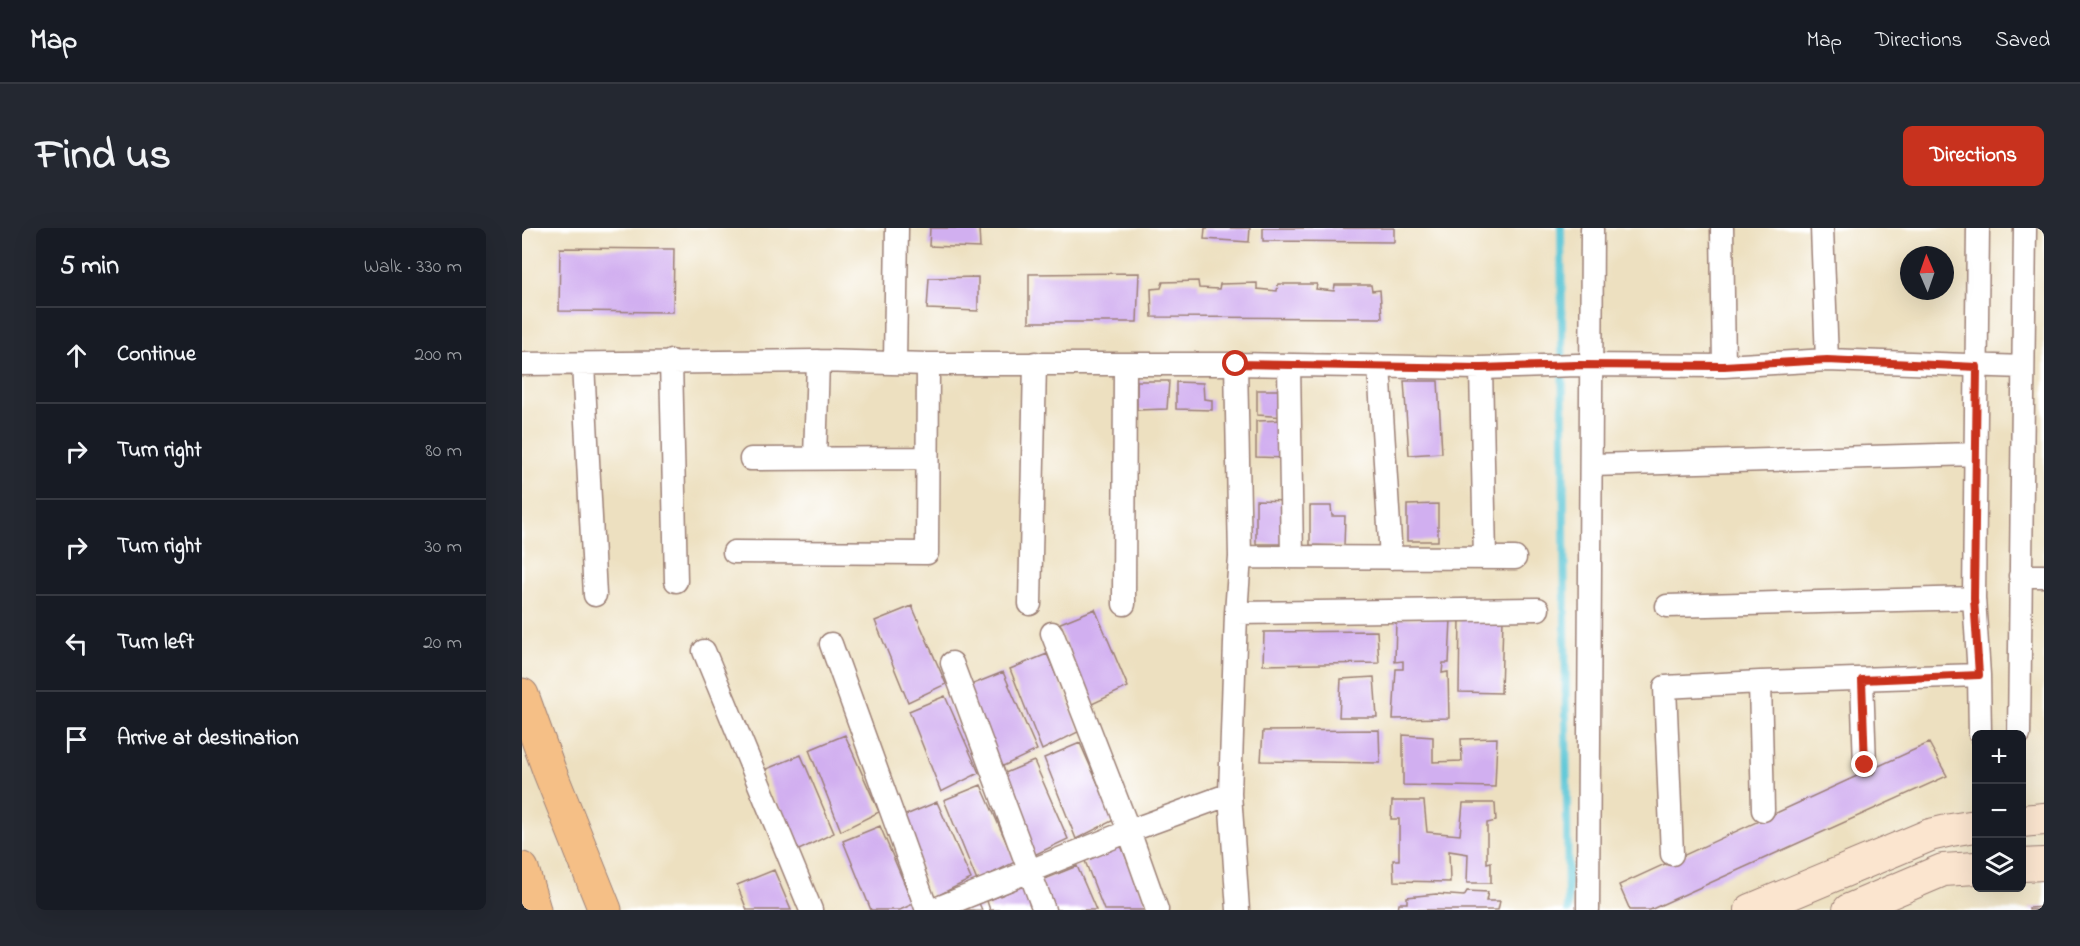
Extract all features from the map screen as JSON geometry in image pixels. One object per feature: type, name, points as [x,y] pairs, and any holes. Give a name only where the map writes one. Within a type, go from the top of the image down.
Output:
[{"type":"highway","points":[[522,695],[549,770],[605,910]]},
{"type":"highway","points":[[522,869],[534,910]]},
{"type":"main road","points":[[2026,821],[2044,819]]},
{"type":"main road","points":[[1751,910],[1930,835],[1972,827]]},
{"type":"main road","points":[[2026,865],[2044,864]]},
{"type":"main road","points":[[1849,910],[1883,903],[1943,870],[1972,868]]},
{"type":"street","points":[[895,362],[897,228]]},
{"type":"street","points":[[1588,910],[1592,465],[1585,365],[1592,228]]},
{"type":"street","points":[[1722,228],[1724,366]]},
{"type":"street","points":[[1822,228],[1827,360]]},
{"type":"street","points":[[1978,228],[1974,598],[1980,730]]},
{"type":"street","points":[[2019,730],[2025,228]]},
{"type":"street","points":[[522,364],[818,361],[928,364],[1236,364],[1481,368],[1585,365],[1724,366],[1827,360],[2024,367]]},
{"type":"street","points":[[671,361],[676,581]]},
{"type":"street","points":[[815,458],[818,361]]},
{"type":"street","points":[[1030,604],[1035,363]]},
{"type":"street","points":[[583,364],[595,595]]},
{"type":"street","points":[[734,552],[927,553],[928,364]]},
{"type":"street","points":[[1124,604],[1125,364]]},
{"type":"street","points":[[1236,364],[1240,557],[1230,794],[1238,910]]},
{"type":"street","points":[[1289,365],[1292,557]]},
{"type":"street","points":[[1379,366],[1391,558]]},
{"type":"street","points":[[1481,368],[1485,558]]},
{"type":"street","points":[[1592,465],[1975,454]]},
{"type":"street","points":[[751,459],[926,458]]},
{"type":"street","points":[[1240,557],[1515,558]]},
{"type":"street","points":[[2020,576],[2044,576]]},
{"type":"street","points":[[1666,606],[1974,598]]},
{"type":"street","points":[[1236,613],[1538,609]]},
{"type":"street","points":[[1052,633],[1130,831],[1157,910]]},
{"type":"street","points":[[831,644],[927,910]]},
{"type":"street","points":[[704,651],[811,910]]},
{"type":"street","points":[[952,663],[1044,910]]},
{"type":"street","points":[[1672,854],[1665,687],[1979,675]]},
{"type":"street","points":[[1862,680],[1865,765]]},
{"type":"street","points":[[1760,682],[1763,810]]},
{"type":"street","points":[[933,910],[1130,831],[1230,794]]},
{"type":"building","points":[[930,228],[979,228],[980,248],[929,246]]},
{"type":"building","points":[[1205,228],[1250,228],[1249,242],[1204,239]]},
{"type":"building","points":[[1263,228],[1394,228],[1394,242],[1263,241]]},
{"type":"building","points":[[560,248],[674,249],[673,312],[559,311]]},
{"type":"building","points":[[1139,273],[1137,322],[1029,322],[1029,274]]},
{"type":"building","points":[[978,277],[978,311],[927,309],[929,278]]},
{"type":"building","points":[[1198,281],[1199,288],[1219,289],[1220,284],[1257,283],[1257,289],[1277,291],[1278,284],[1317,284],[1316,289],[1334,291],[1335,285],[1371,285],[1372,291],[1380,290],[1382,318],[1152,317],[1151,289],[1161,288],[1163,282]]},
{"type":"building","points":[[1137,381],[1169,381],[1167,409],[1137,410]]},
{"type":"building","points":[[1404,381],[1438,381],[1442,453],[1409,455]]},
{"type":"building","points":[[1176,382],[1203,383],[1204,399],[1212,400],[1212,410],[1176,409]]},
{"type":"building","points":[[1257,390],[1286,390],[1287,417],[1257,415]]},
{"type":"building","points":[[1287,420],[1288,458],[1256,457],[1256,421]]},
{"type":"building","points":[[1256,500],[1288,501],[1289,544],[1256,544]]},
{"type":"building","points":[[1438,504],[1438,541],[1407,541],[1407,505]]},
{"type":"building","points":[[1310,506],[1331,506],[1332,516],[1345,516],[1344,546],[1310,545]]},
{"type":"building","points":[[912,606],[946,684],[908,702],[875,621]]},
{"type":"building","points":[[1095,609],[1128,687],[1090,705],[1058,624]]},
{"type":"building","points":[[1460,617],[1503,618],[1501,693],[1459,692]]},
{"type":"building","points":[[1451,618],[1449,663],[1443,663],[1442,673],[1448,672],[1449,718],[1393,719],[1396,669],[1403,669],[1403,661],[1395,662],[1396,619]]},
{"type":"building","points":[[1377,631],[1379,663],[1263,665],[1264,632]]},
{"type":"building","points":[[1047,654],[1080,731],[1042,750],[1010,669]]},
{"type":"building","points":[[1003,672],[1037,750],[999,768],[966,687]]},
{"type":"building","points":[[1374,677],[1377,717],[1339,717],[1341,679]]},
{"type":"building","points":[[945,696],[979,773],[941,792],[909,711]]},
{"type":"building","points":[[1379,730],[1380,763],[1261,761],[1263,731]]},
{"type":"building","points":[[845,735],[879,812],[841,831],[809,750]]},
{"type":"building","points":[[1403,735],[1433,737],[1433,762],[1462,761],[1461,739],[1497,738],[1495,787],[1403,785]]},
{"type":"building","points":[[1080,743],[1114,820],[1076,839],[1044,758]]},
{"type":"building","points":[[1929,743],[1947,776],[1650,910],[1630,910],[1619,885]]},
{"type":"building","points":[[801,755],[834,833],[797,851],[764,770]]},
{"type":"building","points":[[1034,761],[1068,839],[1030,857],[998,776]]},
{"type":"building","points":[[981,785],[1015,862],[977,881],[944,800]]},
{"type":"building","points":[[1392,801],[1424,801],[1427,832],[1460,835],[1463,803],[1495,803],[1496,821],[1487,823],[1487,863],[1491,862],[1491,883],[1467,883],[1468,854],[1449,851],[1450,882],[1394,881],[1393,860],[1399,860],[1399,819],[1391,819]]},
{"type":"building","points":[[937,802],[971,879],[933,898],[901,817]]},
{"type":"building","points":[[880,826],[913,904],[900,910],[871,910],[843,841]]},
{"type":"building","points":[[1121,846],[1149,910],[1104,910],[1085,861]]},
{"type":"building","points":[[1077,866],[1096,910],[1052,910],[1040,881]]},
{"type":"building","points":[[774,870],[791,910],[747,910],[737,885]]},
{"type":"building","points":[[1023,886],[1034,910],[990,910],[987,901]]},
{"type":"building","points":[[1467,891],[1488,892],[1486,901],[1500,901],[1498,910],[1398,910],[1399,903],[1407,903],[1407,897],[1436,894],[1464,896]]},
{"type":"building","points":[[979,903],[982,910],[962,910]]},
{"type":"building","points":[[2044,907],[2044,910],[2029,910],[2029,908]]},
{"type":"waterway","points":[[1561,228],[1568,910]]},
{"type":"route","points":[[1236,364],[1481,368],[1577,365],[1724,366],[1827,360],[1977,367],[1974,598],[1979,675],[1862,680],[1865,765]]}]
